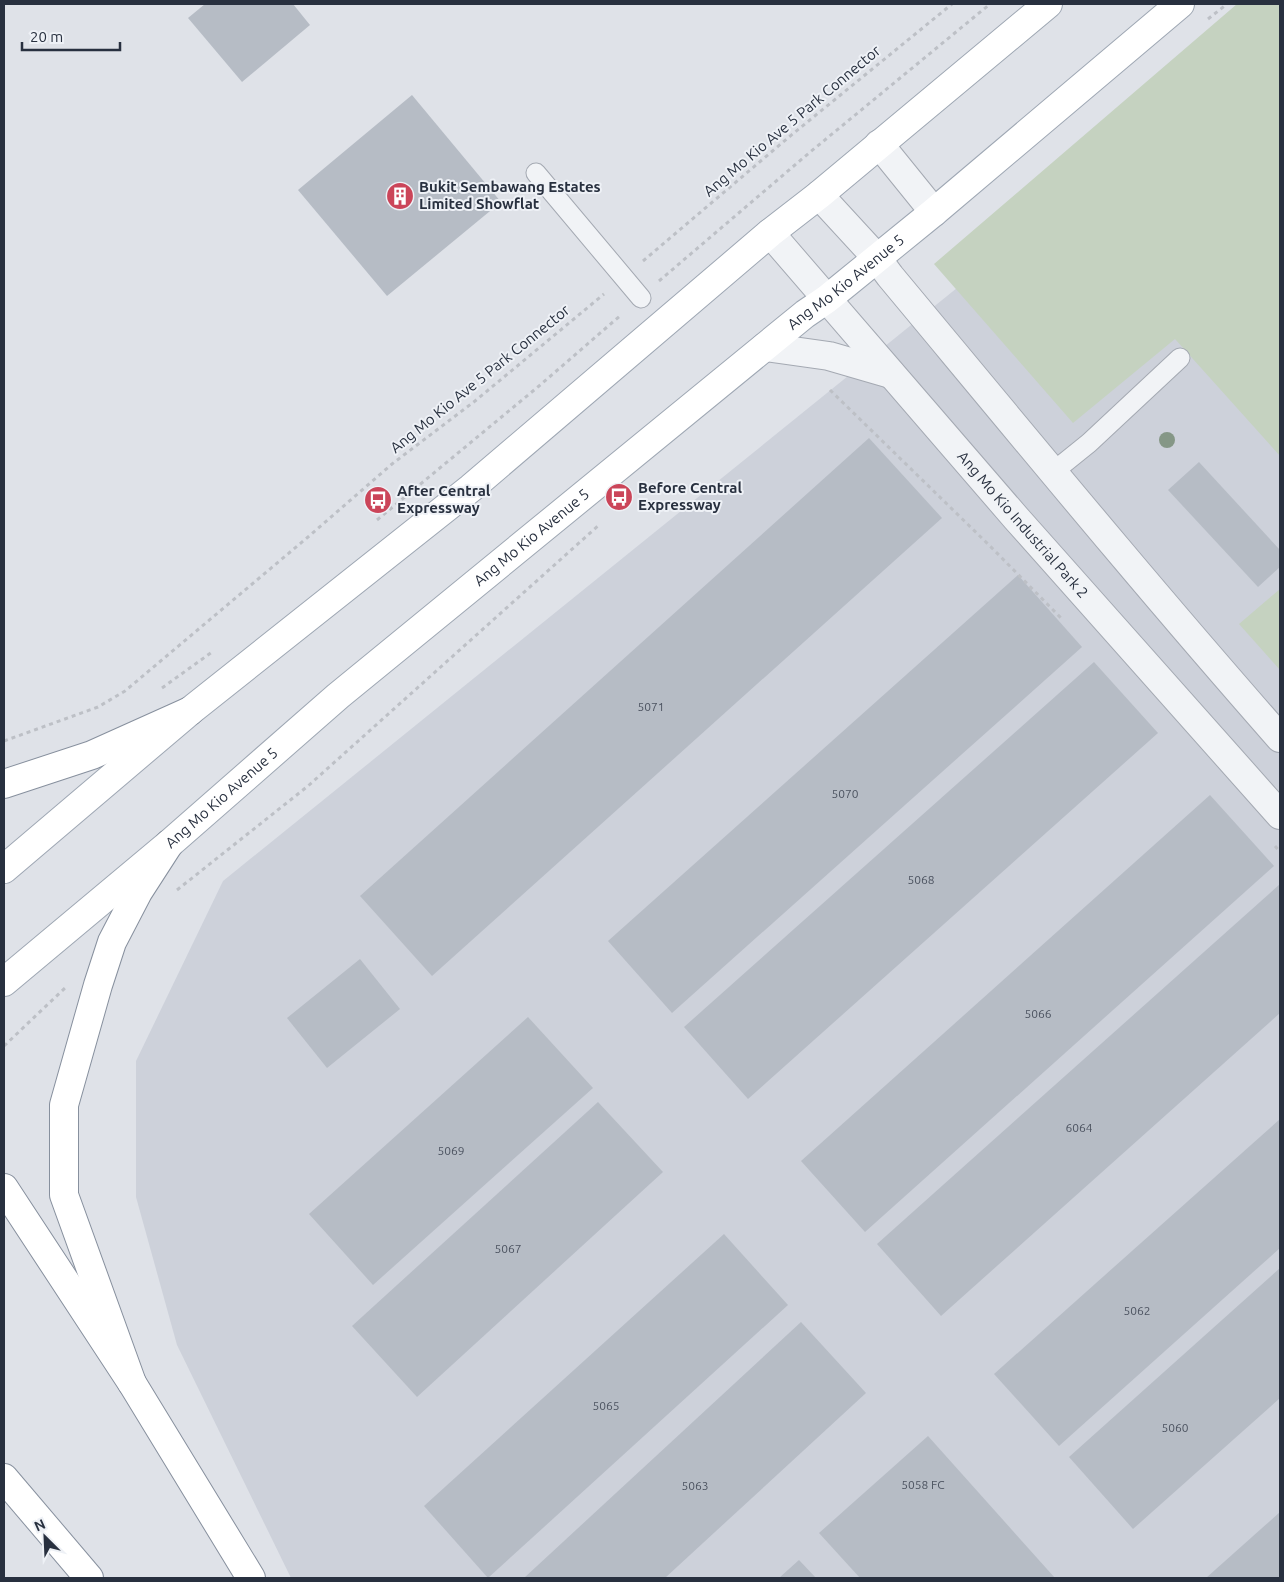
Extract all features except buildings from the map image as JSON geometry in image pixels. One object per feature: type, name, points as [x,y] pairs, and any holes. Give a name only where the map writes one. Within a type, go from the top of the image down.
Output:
[{"type":"main road","points":[[4,869],[190,711],[470,488],[770,233],[819,195],[1048,4]]},
{"type":"main road","name":"Ang Mo Kio Avenue 5","points":[[4,982],[169,844],[338,696],[804,314],[827,299],[876,257],[934,212],[1180,4]]},
{"type":"main road","points":[[4,784],[92,755],[190,711]]},
{"type":"main road","points":[[132,1383],[64,1195],[64,1105],[112,942],[138,892],[169,844]]},
{"type":"main road","points":[[4,1188],[132,1383],[251,1578]]},
{"type":"main road","points":[[4,1478],[89,1578]]},
{"type":"street","points":[[879,144],[934,212]]},
{"type":"street","points":[[819,195],[876,257],[1218,668],[1280,738]]},
{"type":"street","name":"Ang Mo Kio Industrial Park 2","points":[[770,233],[1023,526],[1280,815]]},
{"type":"street","points":[[765,346],[821,354],[892,374]]},
{"type":"lane","points":[[536,173],[641,298]]},
{"type":"lane","points":[[1054,472],[1089,443],[1180,358]]},
{"type":"path","name":"Ang Mo Kio Ave 5 Park Connector","points":[[4,741],[98,707],[125,691],[392,464],[475,401],[789,136],[952,4]]},
{"type":"path","points":[[376,521],[539,386],[809,153],[990,4]]},
{"type":"path","points":[[824,383],[990,546],[1065,623]]},
{"type":"path","points":[[172,894],[308,786],[602,522]]},
{"type":"path","points":[[155,693],[219,646]]},
{"type":"path","points":[[1274,844],[1280,852]]},
{"type":"path","points":[[4,1046],[69,984]]},
{"type":"shaded area","points":[[1280,27],[1280,1578],[291,1578],[177,1345],[136,1197],[136,1061],[223,881]]},
{"type":"green space","points":[[1237,4],[1280,4],[1280,456],[1175,339],[1073,423],[934,264]]},
{"type":"green space","points":[[1280,589],[1280,670],[1239,624]]},
{"type":"place","name":"Bukit Sembawang Estates Limited Showflat","points":[[400,196]]},
{"type":"place","name":"Before Central Expressway","points":[[619,497]]},
{"type":"place","name":"After Central Expressway","points":[[378,500]]}]
